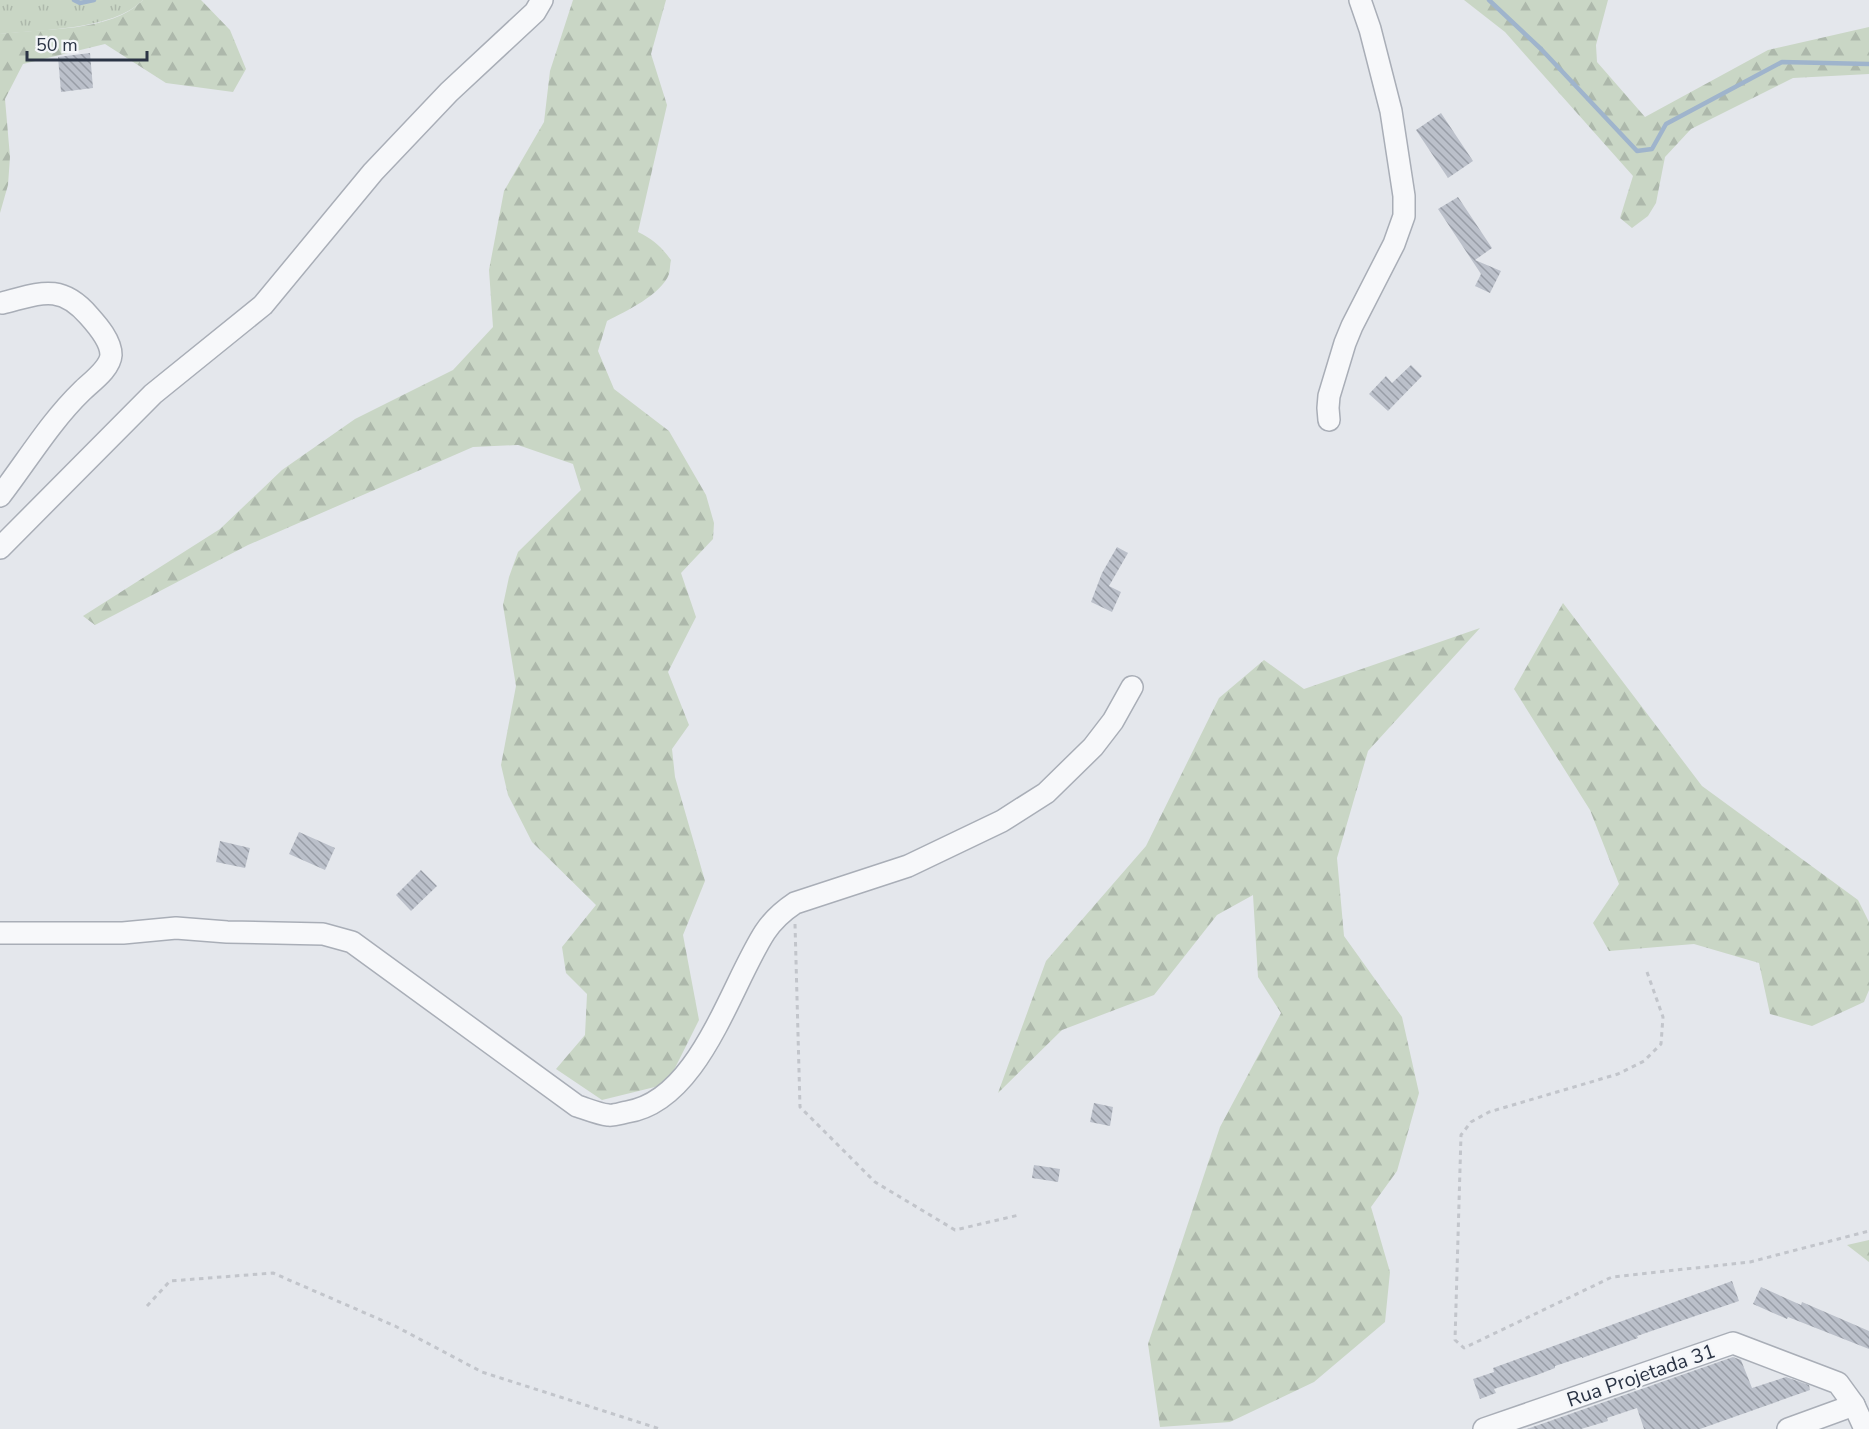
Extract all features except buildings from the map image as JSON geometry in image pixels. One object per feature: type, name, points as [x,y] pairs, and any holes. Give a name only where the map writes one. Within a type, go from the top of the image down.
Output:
[{"type":"street","points":[[0,548],[153,394],[263,305],[373,172],[449,92],[535,12],[542,0]]},
{"type":"street","points":[[1329,420],[1329,396],[1345,343],[1394,244],[1404,216],[1404,196],[1391,111],[1370,29],[1360,0]]},
{"type":"street","points":[[0,496],[68,405],[99,375],[111,356],[100,328],[83,309],[63,294],[43,293],[2,303]]},
{"type":"street","points":[[0,933],[123,933],[176,928],[227,932],[323,934],[339,938],[352,942],[577,1106],[609,1115],[636,1111],[656,1102],[672,1089],[701,1054],[741,974],[766,931],[780,914],[795,903],[908,866],[1002,821],[1046,793],[1094,747],[1113,722],[1132,687]]},
{"type":"street","name":"Rua Projetada 31","points":[[1484,1429],[1733,1343],[1838,1383],[1854,1405],[1865,1429]]},
{"type":"street","points":[[1788,1429],[1854,1405]]},
{"type":"path","points":[[795,903],[800,1107],[874,1182],[955,1230],[1019,1215]]},
{"type":"path","points":[[1647,972],[1663,1017],[1661,1044],[1644,1061],[1618,1074],[1489,1112],[1471,1122],[1461,1136],[1455,1340],[1464,1347],[1612,1277],[1750,1262],[1869,1231]]},
{"type":"path","points":[[147,1306],[170,1281],[273,1273],[395,1326],[482,1372],[660,1429]]},
{"type":"green space","points":[[0,0],[143,0],[130,10],[95,23],[0,34]]},
{"type":"green space","points":[[143,0],[201,0],[230,30],[246,69],[233,92],[166,83],[105,44],[23,64],[5,99],[10,157],[8,185],[0,213],[0,34],[95,24],[129,11]]},
{"type":"green space","points":[[573,0],[666,0],[651,54],[667,105],[638,232],[656,243],[671,260],[669,272],[659,289],[607,321],[598,351],[614,389],[669,431],[706,495],[714,523],[713,539],[681,573],[696,617],[668,672],[689,725],[672,749],[675,777],[705,881],[683,935],[699,1020],[667,1084],[602,1100],[556,1069],[585,1035],[587,994],[566,973],[562,947],[596,905],[532,842],[508,795],[501,765],[516,686],[503,605],[509,577],[518,552],[581,490],[573,464],[518,445],[473,447],[248,545],[95,625],[83,616],[220,529],[282,470],[355,419],[453,370],[493,327],[489,270],[504,191],[544,122],[550,71]]},
{"type":"green space","points":[[1464,0],[1608,0],[1596,45],[1597,62],[1645,117],[1768,50],[1869,27],[1869,74],[1793,78],[1691,129],[1665,157],[1656,203],[1648,216],[1632,228],[1620,218],[1633,176],[1505,32]]},
{"type":"green space","points":[[1563,603],[1702,786],[1858,900],[1869,922],[1869,990],[1864,1002],[1812,1026],[1770,1014],[1759,963],[1694,944],[1609,951],[1593,923],[1619,884],[1590,810],[1514,689]]},
{"type":"green space","points":[[1480,628],[1368,751],[1337,858],[1344,936],[1402,1017],[1419,1093],[1397,1171],[1371,1207],[1390,1272],[1385,1322],[1314,1382],[1230,1422],[1160,1427],[1148,1344],[1220,1127],[1281,1013],[1258,977],[1253,895],[1217,915],[1154,995],[1062,1030],[998,1093],[1046,961],[1146,846],[1219,698],[1264,660],[1304,689]]},
{"type":"green space","points":[[1869,1240],[1869,1262],[1847,1245]]},
{"type":"waterway","points":[[74,0],[80,3],[94,0]]},
{"type":"waterway","points":[[1489,0],[1541,49],[1637,151],[1652,149],[1666,124],[1782,62],[1869,64]]}]
